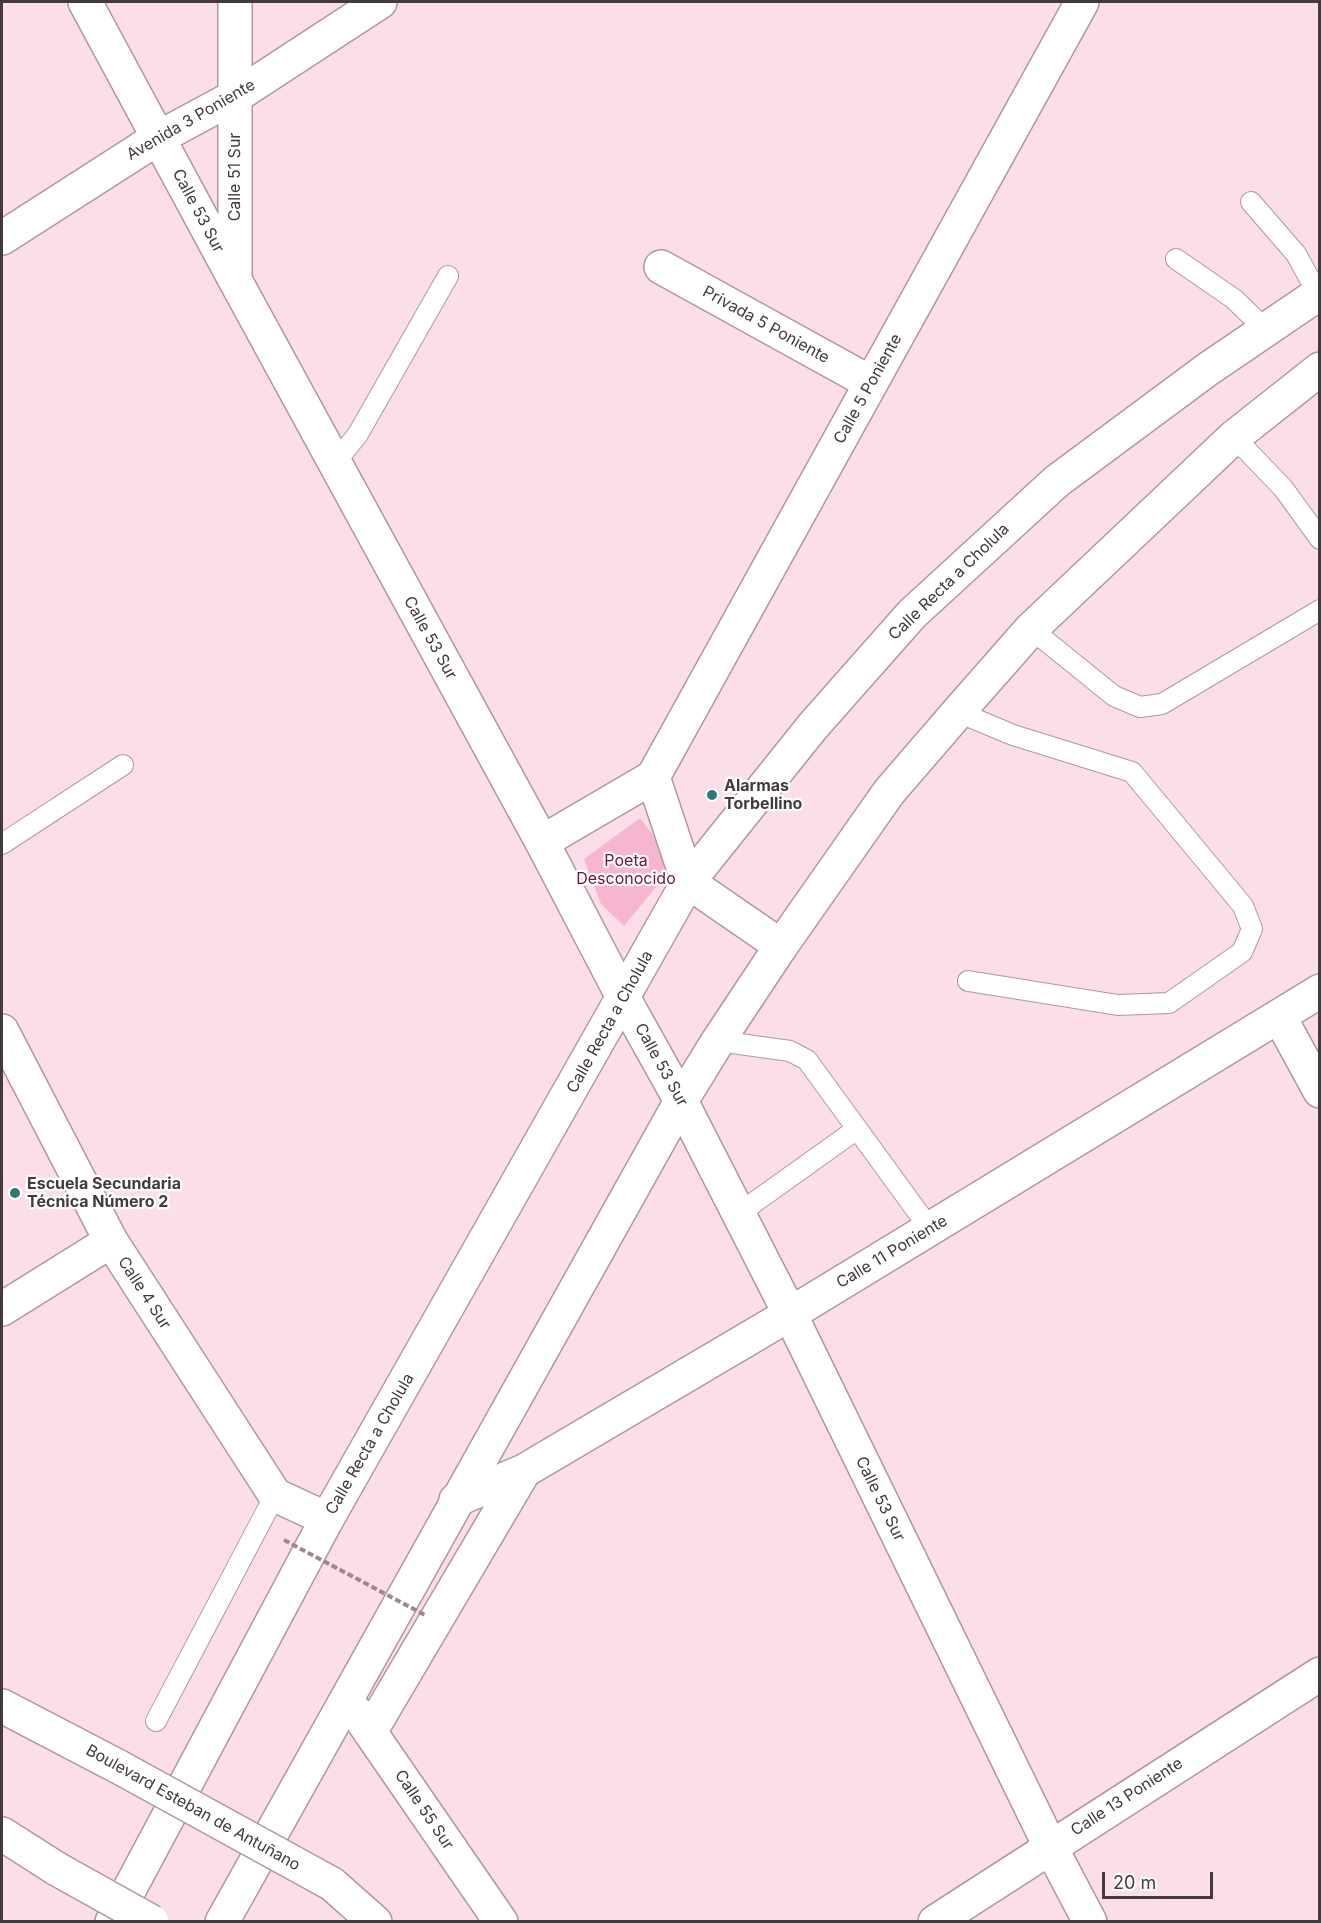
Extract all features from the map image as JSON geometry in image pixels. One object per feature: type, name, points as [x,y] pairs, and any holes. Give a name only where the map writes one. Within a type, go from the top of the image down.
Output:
[{"type":"street","name":"Calle 53 Sur","points":[[85,2],[681,1101],[790,1314],[1050,1846],[1090,1922]]},
{"type":"street","name":"Calle 51 Sur","points":[[235,2],[235,280]]},
{"type":"street","name":"Avenida 3 Poniente","points":[[2,238],[158,138],[236,96],[380,2]]},
{"type":"street","name":"Calle 5 Poniente","points":[[653,777],[1082,2]]},
{"type":"street","name":"Privada 5 Poniente","points":[[661,267],[871,383]]},
{"type":"street","name":"Calle Recta a Cholula","points":[[112,1922],[327,1519],[624,999],[688,882],[813,726],[912,614],[1057,481],[1208,369],[1319,294]]},
{"type":"street","points":[[222,1922],[681,1101],[781,946],[889,792],[1031,629],[1234,437],[1320,369]]},
{"type":"street","points":[[542,842],[653,777],[688,882],[781,946]]},
{"type":"street","name":"Calle 11 Poniente","points":[[456,1500],[524,1471],[790,1314],[1320,991]]},
{"type":"street","points":[[1279,1016],[1320,1091]]},
{"type":"street","name":"Calle 4 Sur","points":[[2,1031],[111,1241],[275,1495]]},
{"type":"street","points":[[2,1309],[111,1241]]},
{"type":"street","points":[[370,1732],[524,1471]]},
{"type":"street","points":[[275,1495],[327,1519]]},
{"type":"street","name":"Calle 13 Poniente","points":[[935,1922],[1320,1674]]},
{"type":"street","name":"Calle 55 Sur","points":[[347,1697],[501,1922]]},
{"type":"street","name":"Boulevard Esteban de Antuñano","points":[[2,1706],[119,1767],[332,1884],[375,1922]]},
{"type":"street","points":[[2,1834],[57,1869],[152,1922]]},
{"type":"lane","points":[[1251,202],[1296,254],[1319,294]]},
{"type":"lane","points":[[1176,259],[1234,299],[1266,330]]},
{"type":"lane","points":[[335,463],[358,434],[448,276]]},
{"type":"lane","points":[[1234,437],[1283,488],[1320,538]]},
{"type":"lane","points":[[1031,629],[1114,696],[1140,707],[1162,704],[1320,610]]},
{"type":"lane","points":[[958,712],[1013,735],[1132,771],[1243,906],[1252,930],[1242,952],[1169,1003],[1118,1005],[968,981]]},
{"type":"lane","points":[[2,844],[123,765]]},
{"type":"lane","points":[[718,1041],[790,1051],[807,1060],[930,1229]]},
{"type":"lane","points":[[738,1214],[857,1129]]},
{"type":"lane","points":[[156,1721],[275,1495]]},
{"type":"path","points":[[284,1540],[425,1615]]},
{"type":"green space","name":"Poeta Desconocido","points":[[640,818],[667,853],[665,876],[624,926],[601,904],[584,859]]},
{"type":"place","name":"Alarmas Torbellino","points":[[712,795]]},
{"type":"place","name":"Escuela Secundaria Técnica Número 2","points":[[15,1193]]}]
